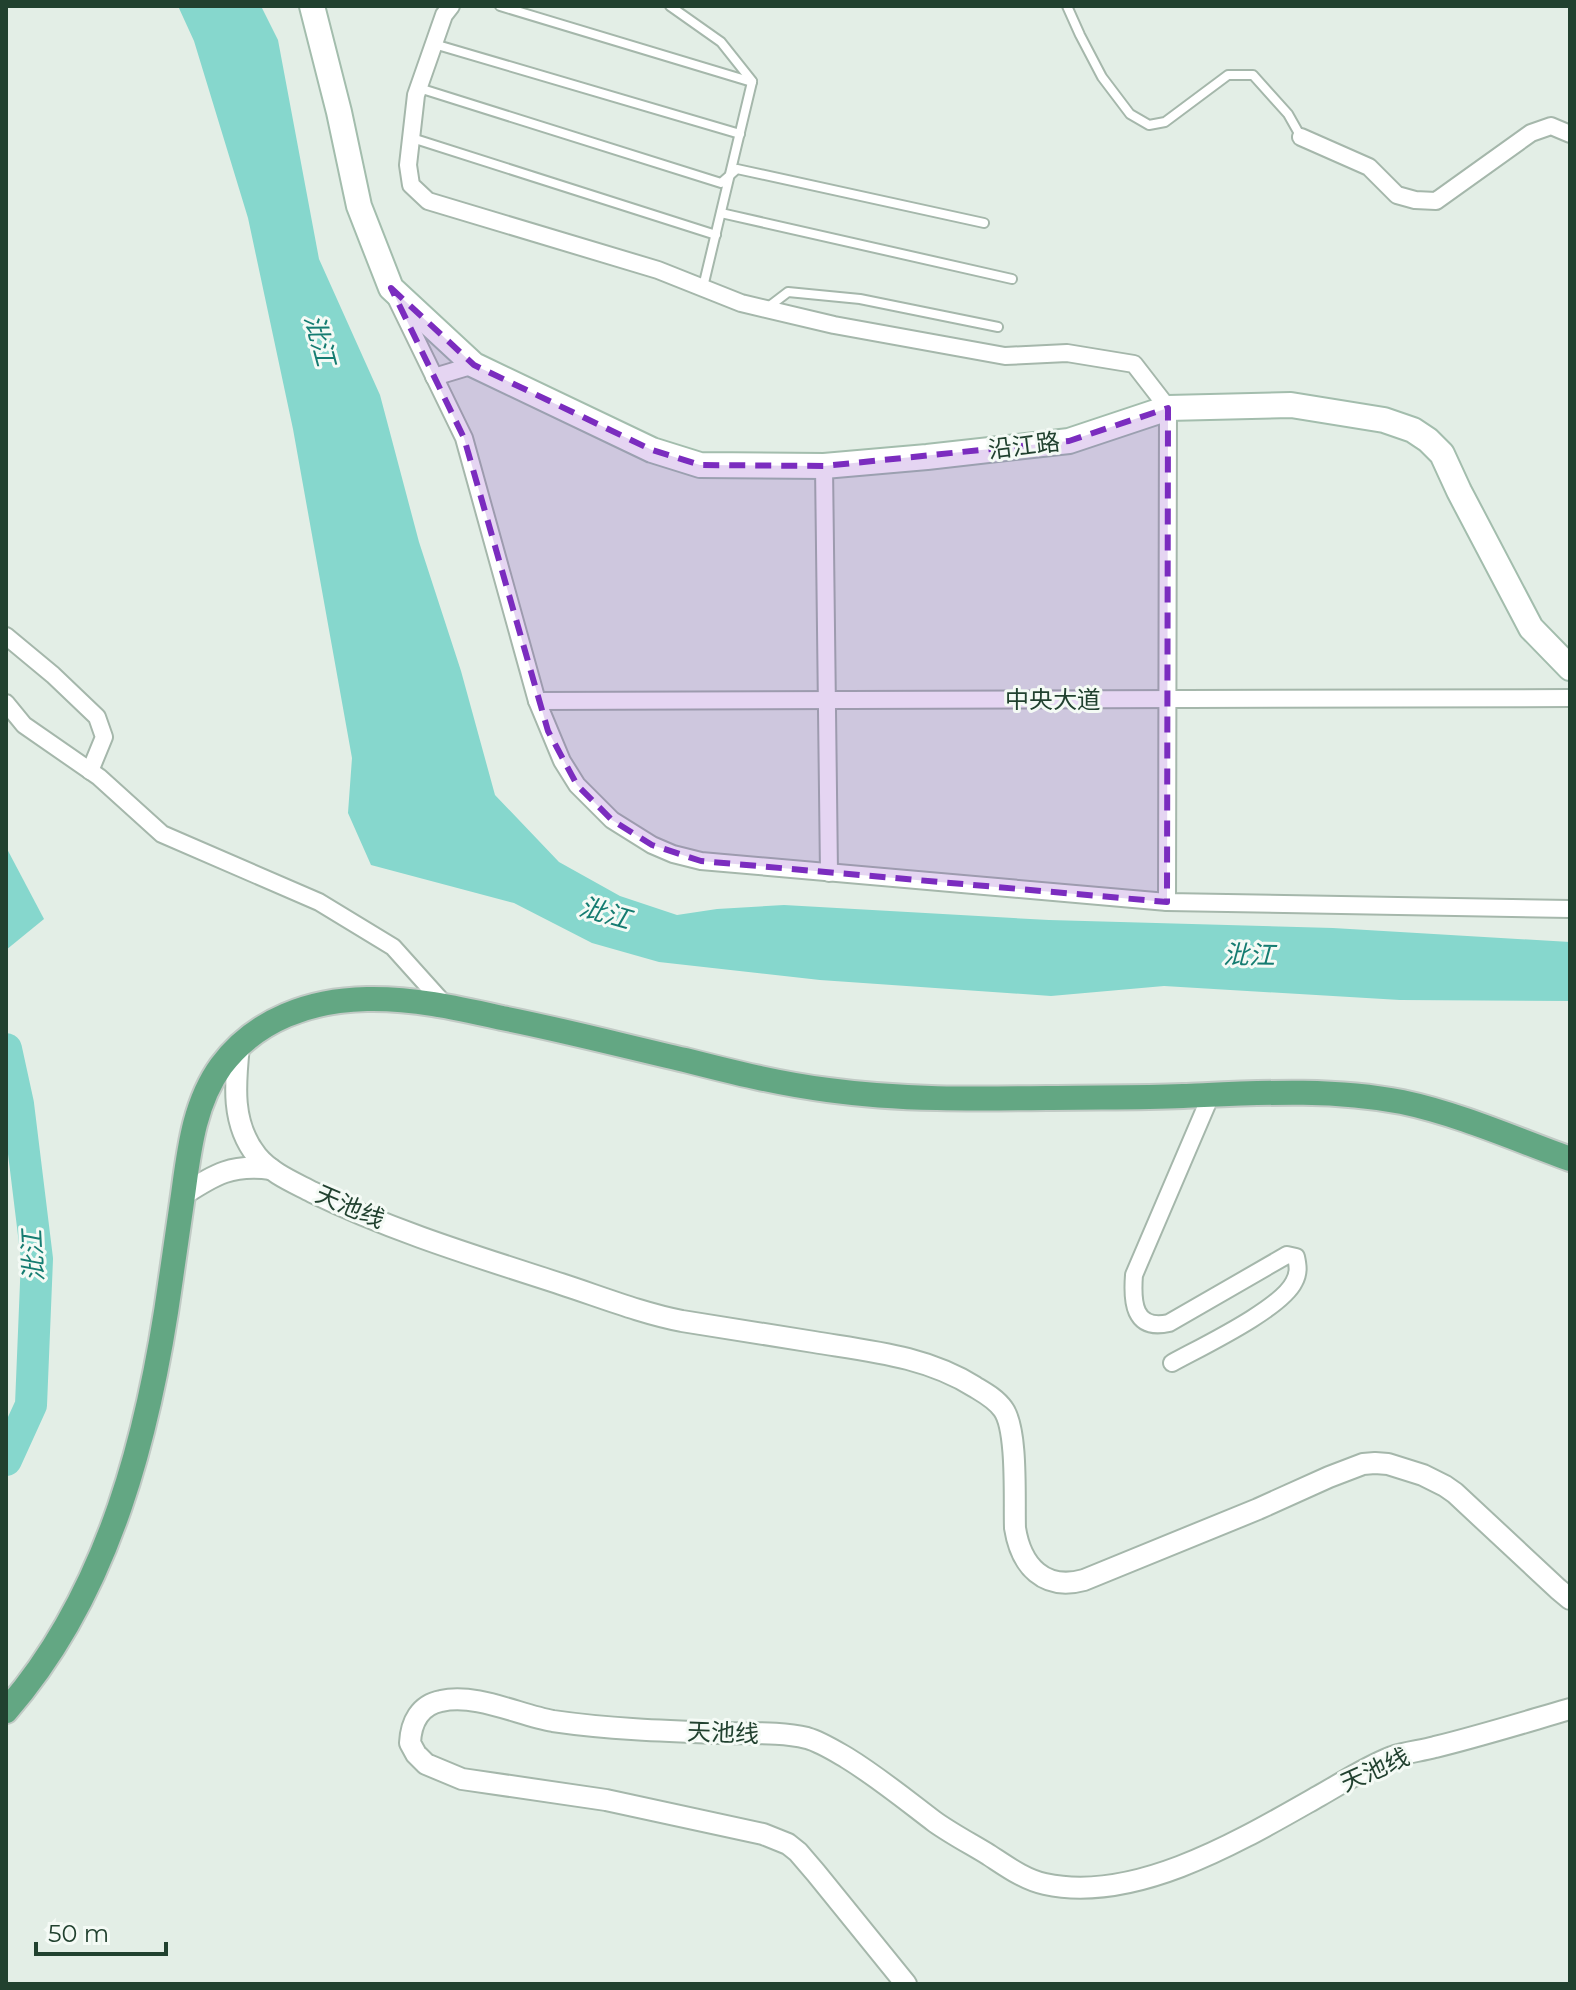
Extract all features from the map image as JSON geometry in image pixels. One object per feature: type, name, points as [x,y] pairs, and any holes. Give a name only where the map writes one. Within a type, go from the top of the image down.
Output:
[{"type":"main road","points":[[312,6],[359,206],[391,288]]},
{"type":"main road","name":"沿江路","points":[[391,288],[474,365],[652,450],[700,465],[824,466],[1069,441],[1168,408],[1291,405],[1384,420],[1413,430],[1442,454],[1531,628],[1565,657]]},
{"type":"main road","points":[[6,1711],[67,1625],[100,1558],[122,1502],[153,1385],[192,1137],[204,1096],[219,1068],[239,1046],[272,1020],[291,1012],[326,1003],[366,999],[397,999],[446,1006],[757,1078],[867,1095],[973,1099],[1260,1092],[1357,1096],[1443,1112],[1570,1159]]},
{"type":"street","points":[[451,6],[444,15],[419,88],[408,165],[411,185],[428,201],[658,270],[741,303],[834,325],[1005,356],[1067,353],[1134,364],[1168,408],[1167,902]]},
{"type":"street","points":[[1301,137],[1369,167],[1397,195],[1436,201],[1531,133],[1551,126],[1570,134]]},
{"type":"street","points":[[391,288],[464,438],[537,701],[562,761],[577,785],[612,820],[629,831],[673,854],[701,861],[1167,902],[1570,909]]},
{"type":"street","points":[[434,377],[474,365]]},
{"type":"street","points":[[824,466],[829,873]]},
{"type":"street","points":[[6,636],[97,717],[104,737],[90,771]]},
{"type":"street","name":"中央大道","points":[[537,701],[1570,698]]},
{"type":"street","points":[[6,703],[24,725],[90,771],[162,834],[319,902],[393,947],[446,1006]]},
{"type":"street","name":"天池线","points":[[239,1046],[236,1098],[242,1129],[257,1156],[290,1181],[340,1205],[469,1254],[641,1311],[900,1356],[944,1370],[987,1394],[1008,1418],[1012,1438],[1017,1543],[1035,1571],[1051,1582],[1084,1580],[1329,1477],[1363,1464],[1375,1463],[1388,1464],[1434,1479],[1455,1493],[1570,1599]]},
{"type":"street","points":[[1172,1363],[1283,1297],[1294,1284],[1298,1273],[1296,1257],[1287,1255],[1169,1323],[1158,1326],[1149,1323],[1134,1308],[1134,1275],[1211,1095]]},
{"type":"street","points":[[183,1195],[222,1171],[255,1167],[271,1169]]},
{"type":"street","name":"天池线","points":[[906,1984],[816,1873],[788,1844],[763,1834],[606,1800],[462,1779],[426,1764],[416,1754],[410,1743],[413,1723],[427,1706],[451,1699],[470,1700],[580,1725],[807,1738],[851,1761],[938,1824],[1013,1870],[1047,1885],[1086,1887],[1143,1879],[1193,1862],[1393,1756],[1433,1748],[1570,1709]]},
{"type":"lane","points":[[500,6],[752,82]]},
{"type":"lane","points":[[670,6],[721,42],[752,82]]},
{"type":"lane","points":[[1067,6],[1102,77],[1130,114],[1149,125],[1165,122],[1228,75],[1253,75],[1288,114],[1301,137]]},
{"type":"lane","points":[[434,44],[740,134]]},
{"type":"lane","points":[[703,288],[752,82]]},
{"type":"lane","points":[[419,88],[721,183],[737,169],[984,223]]},
{"type":"lane","points":[[412,138],[716,235]]},
{"type":"lane","points":[[721,213],[1012,279]]},
{"type":"lane","points":[[766,309],[788,292],[860,299],[998,327]]},
{"type":"highlighted area","points":[[391,288],[474,365],[652,450],[700,465],[824,466],[1069,441],[1168,408],[1167,902],[701,861],[652,845],[612,820],[577,785],[548,731],[464,438]]},
{"type":"water","points":[[178,6],[261,6],[278,40],[319,259],[380,395],[419,542],[461,671],[495,795],[559,862],[620,896],[677,915],[784,905],[1049,920],[1333,928],[1570,942],[1570,1001],[1400,1000],[1164,986],[1051,996],[820,980],[659,962],[592,943],[514,903],[371,865],[348,813],[352,758],[293,429],[248,218],[194,41]]},
{"type":"water","points":[[6,847],[44,919],[6,950]]},
{"type":"waterway","name":"沘江","points":[[6,1049],[18,1104],[37,1259],[31,1405],[6,1460]]}]
